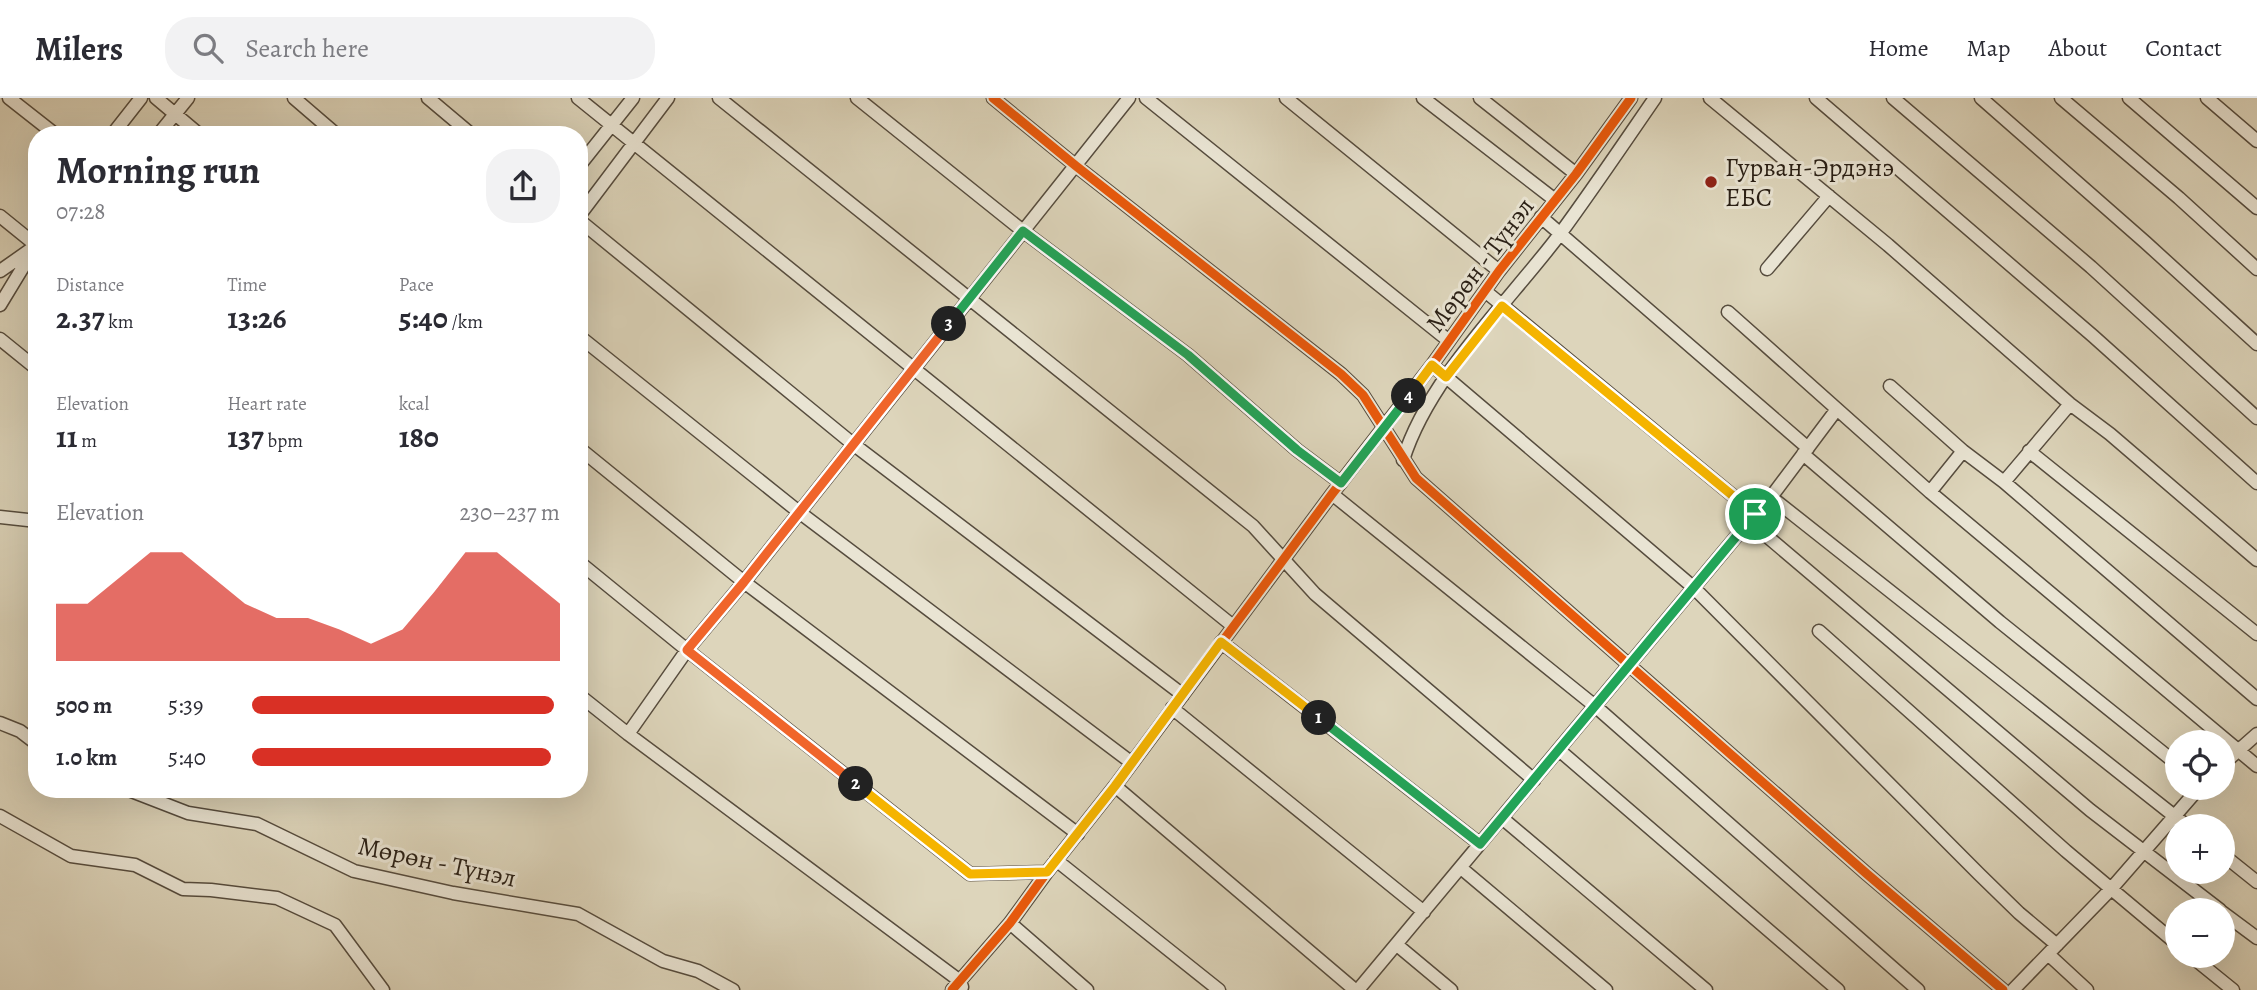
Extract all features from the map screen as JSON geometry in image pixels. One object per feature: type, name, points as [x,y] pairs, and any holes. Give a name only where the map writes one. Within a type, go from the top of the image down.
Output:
[{"type":"street","points":[[9,98],[45,126]]},
{"type":"street","points":[[119,126],[141,98]]},
{"type":"street","points":[[156,98],[191,126]]},
{"type":"street","points":[[166,126],[188,98]]},
{"type":"street","points":[[293,98],[326,126]]},
{"type":"street","points":[[428,98],[461,126]]},
{"type":"street","points":[[578,98],[1233,626]]},
{"type":"street","points":[[588,154],[633,98]]},
{"type":"street","points":[[588,206],[668,98]]},
{"type":"street","points":[[719,98],[1253,526],[1315,594],[1534,780]]},
{"type":"street","points":[[857,98],[1023,231],[1188,355],[1297,450],[1341,483]]},
{"type":"street","points":[[993,98],[1341,373],[1363,395],[1416,478],[2003,990]]},
{"type":"street","points":[[628,734],[687,650],[1129,98]]},
{"type":"street","points":[[1146,98],[1449,341]]},
{"type":"street","points":[[1286,98],[1499,271]]},
{"type":"street","points":[[1423,98],[1555,200]]},
{"type":"street","points":[[1480,98],[1576,174]]},
{"type":"street","points":[[1403,460],[1412,432],[1446,377],[1560,234],[1655,98]]},
{"type":"street","points":[[1710,98],[2257,560]]},
{"type":"street","points":[[1816,98],[2082,327],[2257,483]]},
{"type":"street","points":[[1893,98],[2091,267],[2257,418]]},
{"type":"street","points":[[1981,98],[2257,344]]},
{"type":"street","points":[[2061,98],[2179,198],[2257,269]]},
{"type":"street","points":[[2129,98],[2257,208]]},
{"type":"street","points":[[2207,98],[2257,141]]},
{"type":"street","name":"Мөрөн - Түнэл","points":[[958,987],[1115,786],[1332,494],[1432,365],[1499,271],[1576,174],[1626,100]]},
{"type":"street","points":[[1767,269],[1829,196]]},
{"type":"street","points":[[0,216],[28,239]]},
{"type":"street","points":[[1541,217],[2000,622],[2165,754]]},
{"type":"street","points":[[588,225],[853,444],[1183,695]]},
{"type":"street","points":[[0,271],[28,251]]},
{"type":"street","points":[[0,305],[28,258]]},
{"type":"street","points":[[1485,291],[2143,852],[2204,898]]},
{"type":"street","points":[[1728,312],[1930,492],[2257,766]]},
{"type":"street","points":[[0,340],[28,362]]},
{"type":"street","points":[[588,343],[799,512],[1132,763]]},
{"type":"street","points":[[1432,365],[1693,587],[2019,913],[2087,990]]},
{"type":"street","points":[[1889,386],[1963,452],[2004,482],[2257,699]]},
{"type":"street","points":[[2004,482],[2070,404]]},
{"type":"street","points":[[1115,786],[1357,990],[1771,497],[1837,410]]},
{"type":"street","points":[[2029,451],[2257,634]]},
{"type":"street","points":[[1930,492],[1963,452]]},
{"type":"street","points":[[588,455],[744,582],[1078,834]]},
{"type":"street","points":[[1332,494],[1595,706],[1918,990]]},
{"type":"street","points":[[1771,497],[2173,814]]},
{"type":"street","points":[[0,517],[28,520]]},
{"type":"street","points":[[588,569],[970,874],[1047,872]]},
{"type":"street","points":[[1819,631],[2165,934]]},
{"type":"street","points":[[1221,642],[1480,844]]},
{"type":"street","points":[[588,702],[958,987]]},
{"type":"street","points":[[1172,708],[1424,912]]},
{"type":"street","points":[[0,723],[28,737]]},
{"type":"street","points":[[2235,753],[2257,734]]},
{"type":"street","points":[[1559,750],[1838,990]]},
{"type":"street","name":"Мөрөн - Түнэл","points":[[149,798],[188,813],[257,824],[354,871],[453,893],[578,914],[663,961],[698,971],[733,990]]},
{"type":"street","points":[[2175,814],[2188,800]]},
{"type":"street","points":[[0,816],[71,856],[135,865],[183,889],[277,898],[335,925],[383,990]]},
{"type":"street","points":[[1502,818],[1706,990]]},
{"type":"street","points":[[2013,990],[2111,889],[2165,826]]},
{"type":"street","points":[[1056,860],[1219,990]]},
{"type":"street","points":[[2235,864],[2257,882]]},
{"type":"street","points":[[1461,868],[1606,990]]},
{"type":"street","points":[[2235,921],[2257,937]]},
{"type":"street","points":[[1010,923],[1087,990]]},
{"type":"street","points":[[1397,945],[1451,990]]},
{"type":"street","points":[[2206,968],[2233,990]]},
{"type":"cycle path","points":[[993,98],[1341,374],[1363,395],[1416,478],[2003,990]]},
{"type":"cycle path","points":[[952,990],[1010,923],[1115,786],[1631,98]]},
{"type":"place","name":"Гурван-Эрдэнэ ЕБС","points":[[1711,182]]},
{"type":"route","points":[[1023,231],[1188,355],[1297,450],[1341,483],[1432,365],[1446,377],[1502,306],[1755,514],[1480,844],[1221,642],[1115,786],[1047,872],[970,874],[687,650],[1023,231]]}]
